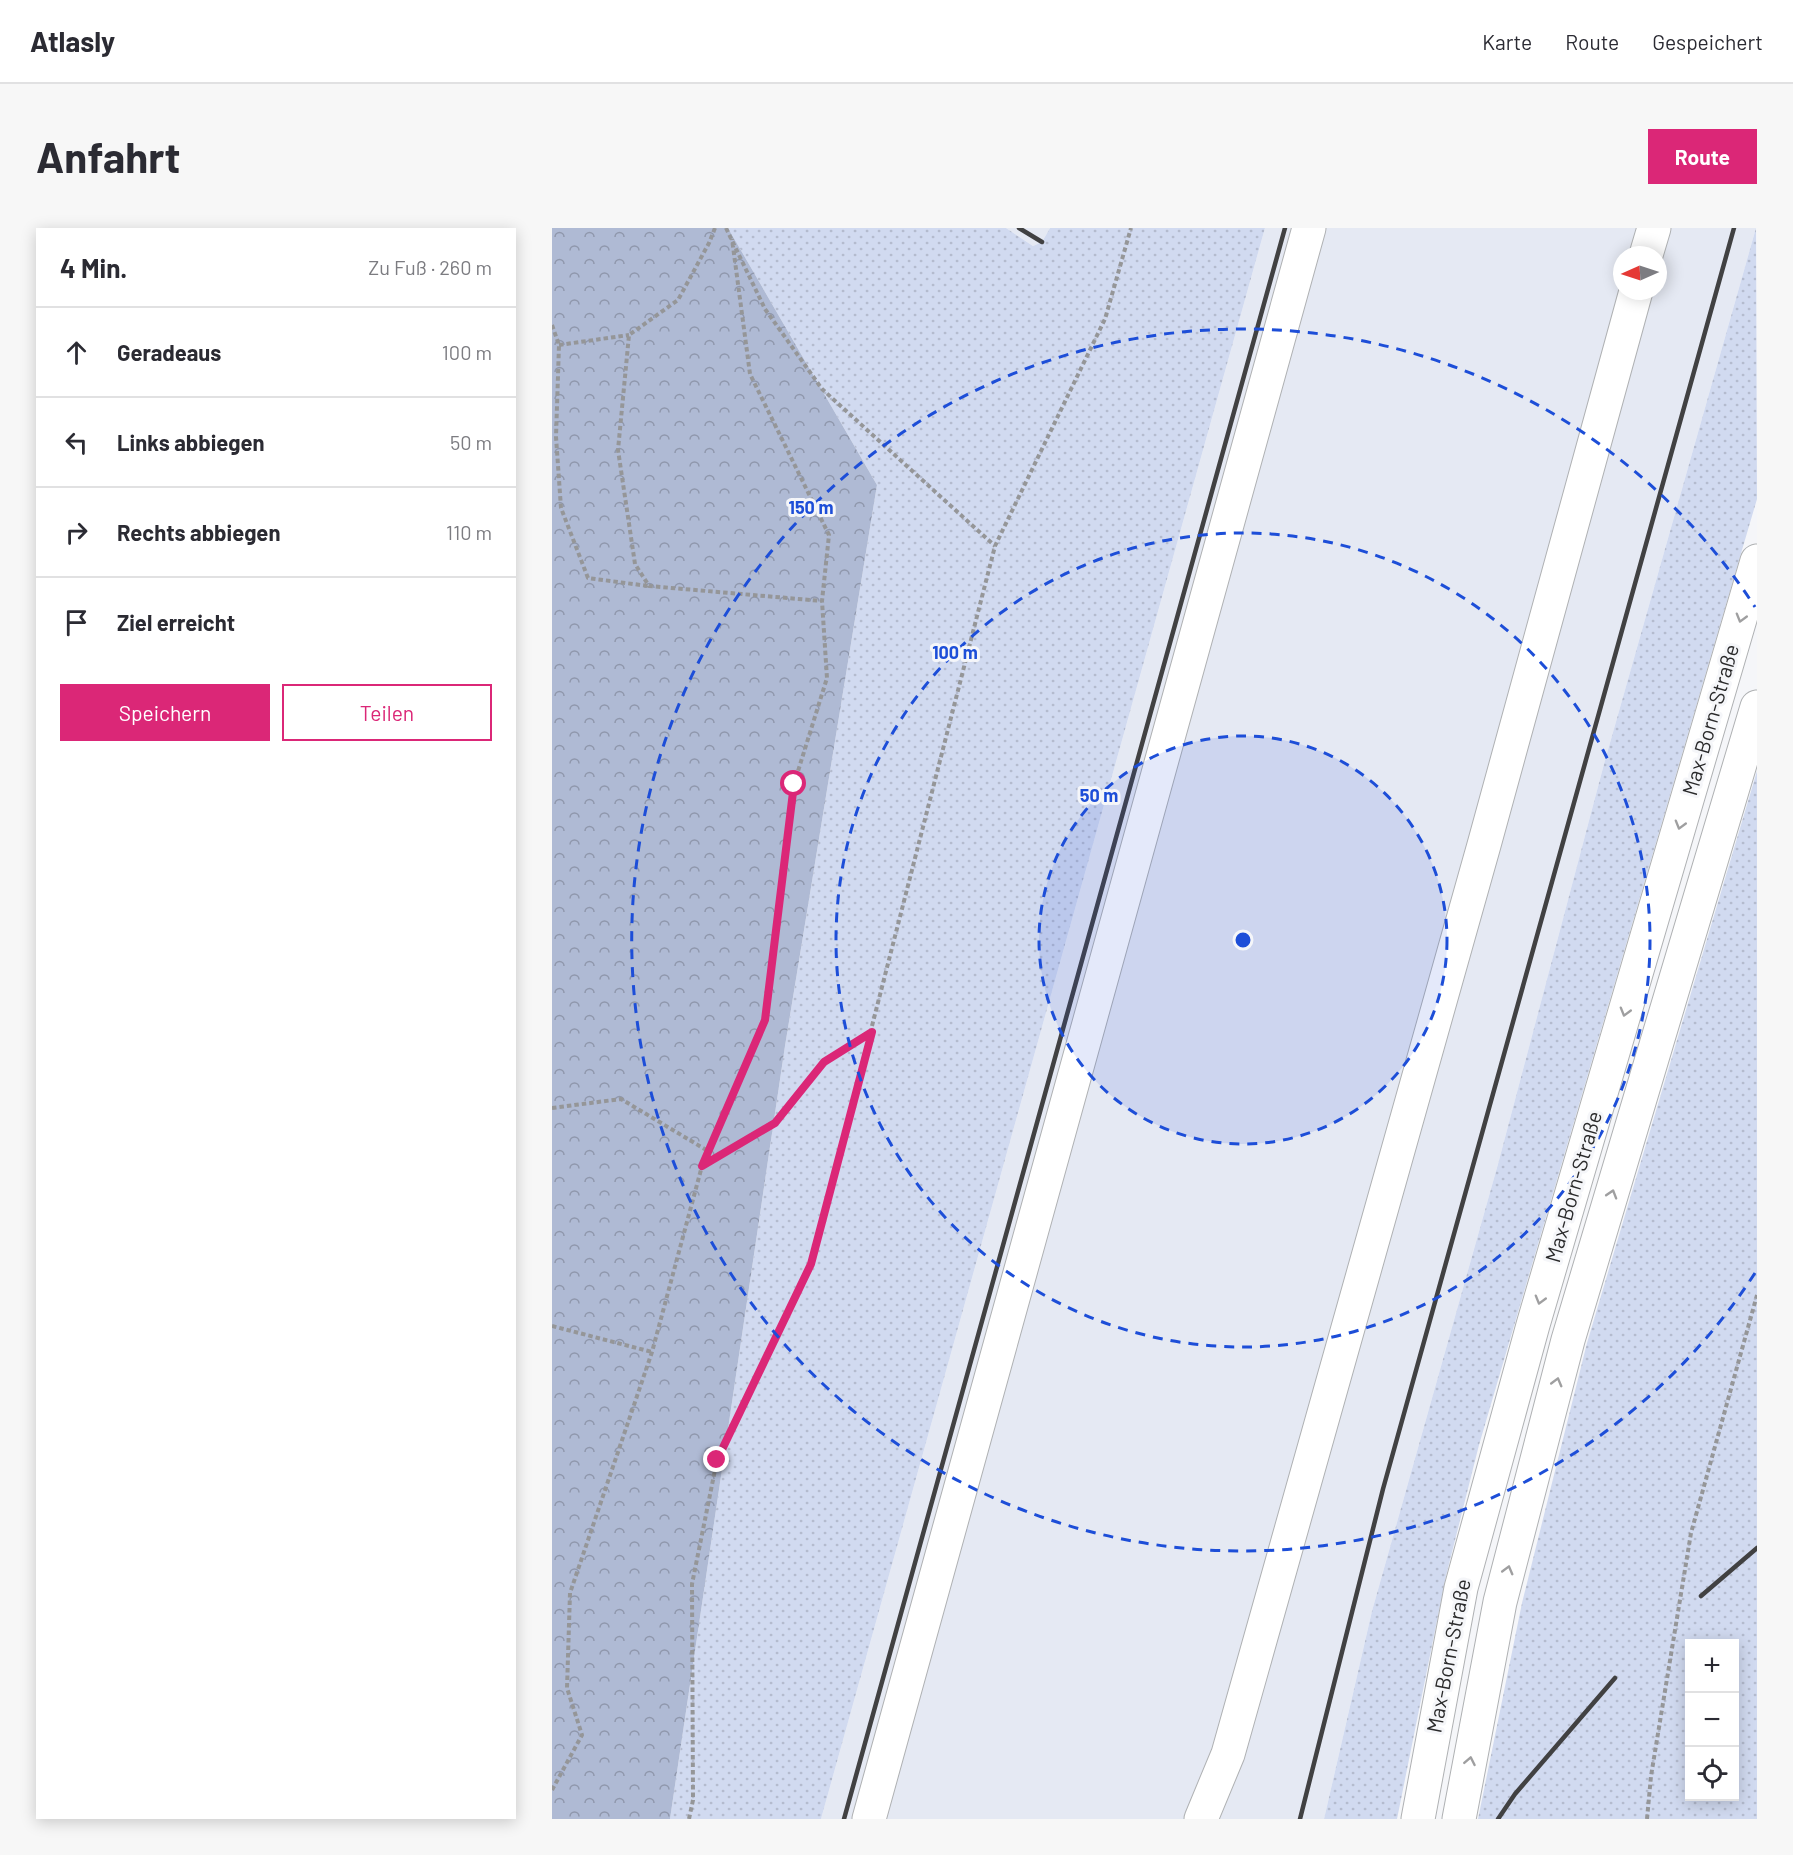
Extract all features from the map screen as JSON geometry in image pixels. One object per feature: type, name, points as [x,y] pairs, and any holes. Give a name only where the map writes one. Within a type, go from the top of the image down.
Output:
[{"type":"main road","points":[[869,1819],[1309,228]]},
{"type":"main road","points":[[1649,246],[1654,228]]},
{"type":"main road","points":[[1201,1819],[1231,1743],[1481,857],[1634,300]]},
{"type":"main road","name":"Max-Born-Straße","points":[[1418,1819],[1464,1577],[1533,1325],[1757,561]]},
{"type":"main road","name":"Max-Born-Straße","points":[[1460,1819],[1500,1602],[1568,1340],[1757,707]]},
{"type":"path","points":[[559,345],[628,335],[678,300],[715,228]]},
{"type":"path","points":[[726,228],[765,309],[822,389],[995,546]]},
{"type":"path","points":[[689,1819],[693,1800],[692,1584],[717,1460],[811,1264],[995,546],[1105,319],[1131,228]]},
{"type":"path","points":[[552,1790],[582,1735],[567,1688],[570,1593],[652,1352],[702,1166],[765,1020],[794,784],[827,678],[822,602],[829,535],[750,374],[732,239]]},
{"type":"path","points":[[552,325],[559,345],[556,437],[561,508],[588,578],[822,602]]},
{"type":"path","points":[[628,335],[618,450],[635,564],[649,586]]},
{"type":"path","points":[[702,1166],[775,1123],[824,1062],[872,1032]]},
{"type":"path","points":[[552,1108],[621,1099],[708,1151]]},
{"type":"path","points":[[1647,1819],[1691,1533],[1757,1295]]},
{"type":"path","points":[[552,1326],[652,1352]]},
{"type":"shaded area","points":[[728,228],[1006,228],[1033,246],[1042,242],[1050,228],[1265,228],[821,1819],[670,1819],[785,1046],[877,485]]},
{"type":"shaded area","points":[[1006,228],[1050,228],[1042,242],[1033,246]]},
{"type":"shaded area","points":[[1265,228],[1756,228],[1604,764],[1498,1164],[1372,1611],[1324,1819],[821,1819]]},
{"type":"shaded area","points":[[1756,228],[1757,499],[1479,1445],[1446,1576],[1397,1819],[1324,1819],[1372,1611],[1498,1164],[1604,764]]},
{"type":"shaded area","points":[[1757,771],[1757,1819],[1478,1819],[1522,1603],[1587,1343]]},
{"type":"green space","points":[[552,228],[728,228],[877,485],[785,1046],[670,1819],[552,1819]]},
{"type":"railway","points":[[1019,228],[1042,242]]},
{"type":"railway","points":[[844,1819],[1285,228]]},
{"type":"railway","points":[[1300,1819],[1383,1489],[1734,228]]},
{"type":"railway","points":[[1701,1596],[1757,1548]]},
{"type":"railway","points":[[1498,1819],[1515,1794],[1615,1678]]},
{"type":"route","points":[[717,1460],[811,1264],[872,1032],[824,1062],[775,1123],[702,1166],[765,1020],[794,784]]}]
